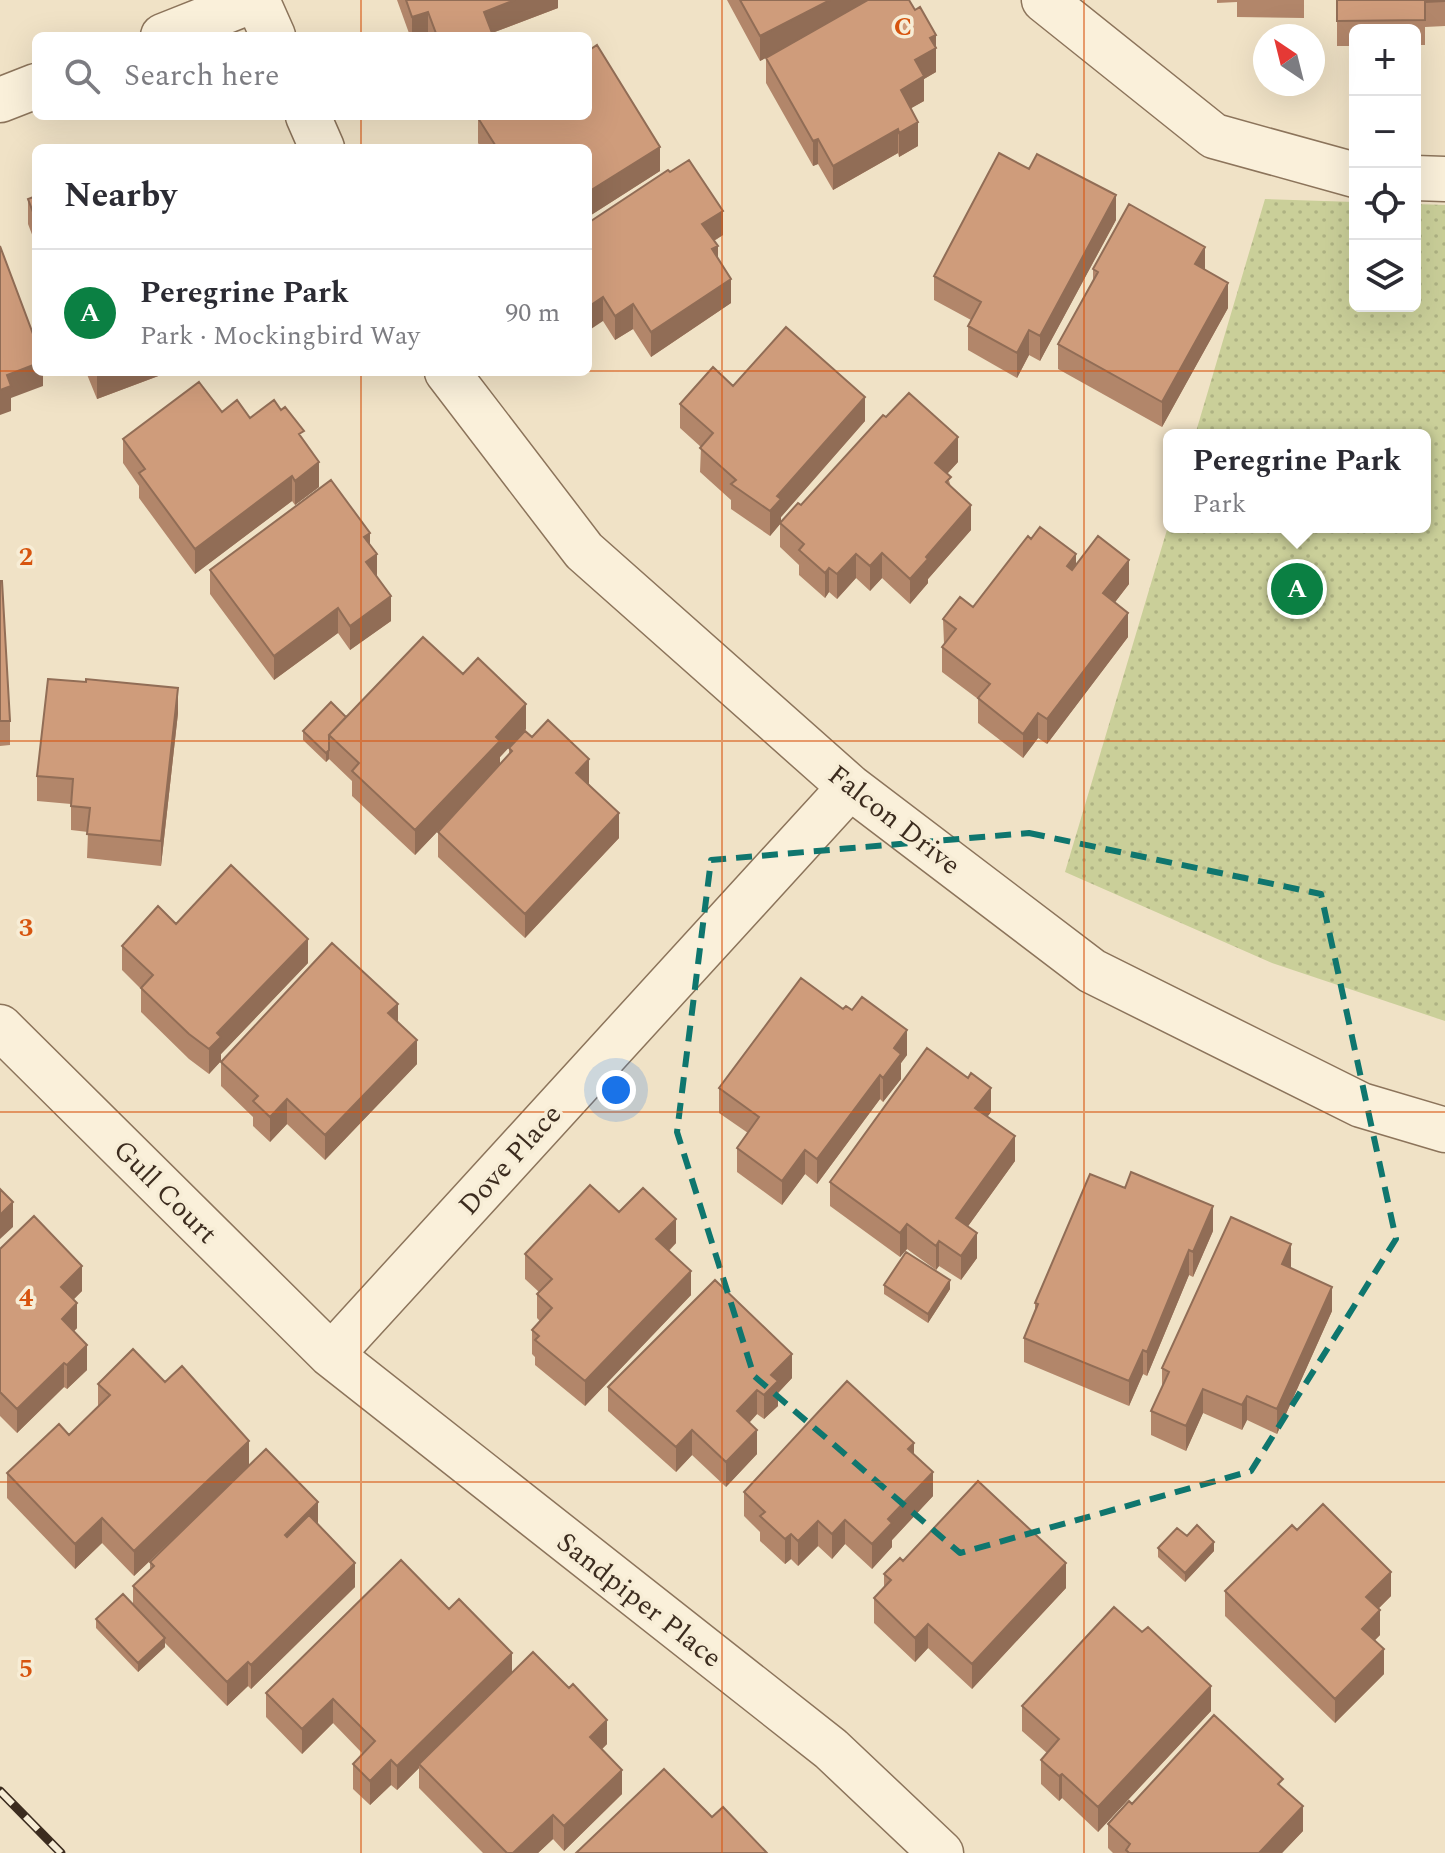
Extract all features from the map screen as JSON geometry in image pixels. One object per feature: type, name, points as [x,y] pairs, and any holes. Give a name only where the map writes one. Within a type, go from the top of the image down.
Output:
[{"type":"street","points":[[173,32],[256,0],[271,32]]},
{"type":"street","points":[[1044,0],[1214,136],[1349,173]]},
{"type":"street","points":[[0,100],[32,88]]},
{"type":"street","points":[[310,120],[320,144]]},
{"type":"street","points":[[1421,178],[1445,179]]},
{"type":"street","name":"Falcon Drive","points":[[450,376],[584,551],[850,787],[1092,971],[1361,1105],[1445,1130]]},
{"type":"street","name":"Dove Place","points":[[331,1355],[850,787]]},
{"type":"street","name":"Gull Court","points":[[0,1027],[331,1355]]},
{"type":"street","name":"Sandpiper Place","points":[[331,1355],[831,1749],[941,1853]]},
{"type":"highlighted area","points":[[1029,833],[1321,894],[1396,1239],[1251,1471],[960,1553],[754,1376],[677,1132],[711,860]]},
{"type":"green space","points":[[1265,199],[1349,202],[1349,312],[1421,312],[1421,204],[1445,205],[1445,1021],[1272,963],[1065,872],[1166,533],[1431,533],[1431,429],[1197,429]]},
{"type":"building","points":[[406,0],[515,0],[484,12],[492,32],[436,32],[428,12],[412,17]]},
{"type":"building","points":[[740,0],[830,0],[760,36]]},
{"type":"building","points":[[868,0],[909,0],[915,10],[920,7],[936,35],[930,38],[936,48],[915,60],[924,76],[901,90],[918,122],[899,133],[898,129],[833,166],[818,139],[813,141],[766,58]]},
{"type":"building","points":[[1337,0],[1445,1],[1425,2],[1425,20],[1337,21]]},
{"type":"building","points":[[597,45],[660,147],[592,190],[592,144],[494,144],[479,120],[592,120],[592,48]]},
{"type":"building","points":[[999,153],[1029,169],[1037,154],[1116,195],[1040,336],[1029,330],[1017,353],[968,326],[981,302],[934,276]]},
{"type":"building","points":[[689,160],[723,211],[702,224],[718,246],[712,249],[731,279],[651,332],[633,304],[615,316],[603,297],[592,304],[592,220],[668,170],[670,172]]},
{"type":"building","points":[[1129,204],[1205,247],[1195,264],[1228,283],[1162,402],[1058,344],[1098,272],[1093,269]]},
{"type":"building","points":[[0,246],[32,331],[32,366],[7,375],[11,386],[0,390]]},
{"type":"building","points":[[786,327],[865,397],[777,496],[781,499],[770,511],[731,484],[736,480],[700,448],[713,433],[680,404],[713,367],[733,386]]},
{"type":"building","points":[[199,382],[222,412],[237,400],[250,418],[274,400],[281,410],[285,407],[304,431],[299,434],[319,462],[295,481],[292,476],[195,549],[139,473],[145,469],[123,439]]},
{"type":"building","points":[[909,393],[958,437],[935,463],[951,477],[946,482],[971,505],[910,579],[882,553],[870,566],[856,554],[837,574],[829,568],[825,573],[799,550],[804,544],[780,523],[798,503],[801,505],[883,415],[886,417]]},
{"type":"building","points":[[331,480],[370,533],[364,537],[377,554],[366,562],[391,596],[350,626],[338,608],[274,656],[210,570]]},
{"type":"building","points":[[1040,527],[1076,554],[1067,566],[1072,570],[1098,536],[1129,560],[1103,593],[1128,613],[1047,719],[1038,713],[1023,734],[978,698],[990,684],[942,647],[956,629],[943,619],[960,597],[973,607],[1028,536],[1031,539]]},
{"type":"building","points":[[2,581],[10,721],[0,721]]},
{"type":"building","points":[[423,637],[463,674],[478,658],[526,704],[496,737],[500,741],[415,830],[352,771],[359,763],[329,735]]},
{"type":"building","points":[[48,679],[86,682],[86,679],[178,688],[161,841],[87,834],[90,808],[71,806],[73,779],[37,776]]},
{"type":"building","points":[[331,702],[346,717],[329,735],[329,750],[326,753],[303,731]]},
{"type":"building","points":[[548,720],[589,759],[576,773],[619,813],[525,914],[438,832],[512,751],[509,748],[525,731],[532,737]]},
{"type":"building","points":[[231,865],[308,939],[217,1033],[221,1037],[209,1049],[141,988],[153,975],[122,946],[158,906],[176,924]]},
{"type":"building","points":[[332,943],[398,1004],[388,1013],[417,1040],[325,1135],[287,1099],[270,1117],[253,1101],[258,1096],[221,1062]]},
{"type":"building","points":[[801,978],[843,1009],[846,1006],[852,1010],[862,997],[907,1030],[894,1048],[901,1054],[883,1078],[880,1075],[817,1159],[805,1150],[782,1181],[737,1148],[759,1117],[719,1088]]},
{"type":"building","points":[[927,1048],[968,1078],[971,1073],[991,1088],[975,1108],[1015,1136],[956,1218],[977,1233],[961,1256],[939,1241],[936,1246],[907,1224],[900,1233],[830,1182]]},
{"type":"building","points":[[1131,1172],[1213,1206],[1193,1252],[1189,1250],[1147,1352],[1143,1350],[1129,1381],[1024,1338],[1038,1304],[1035,1303],[1090,1174],[1125,1188]]},
{"type":"building","points":[[590,1185],[619,1212],[643,1188],[676,1219],[656,1239],[691,1271],[585,1381],[535,1340],[539,1336],[532,1330],[552,1308],[537,1294],[552,1279],[525,1254]]},
{"type":"building","points":[[0,1189],[13,1202],[0,1215]]},
{"type":"building","points":[[34,1216],[82,1266],[61,1287],[77,1303],[62,1319],[87,1345],[17,1409],[0,1392],[0,1249]]},
{"type":"building","points":[[1231,1217],[1291,1244],[1282,1264],[1332,1287],[1277,1409],[1247,1396],[1242,1405],[1203,1389],[1186,1426],[1151,1411],[1169,1372],[1162,1368]]},
{"type":"building","points":[[906,1252],[950,1280],[928,1314],[884,1285]]},
{"type":"building","points":[[715,1280],[792,1354],[771,1375],[778,1381],[764,1395],[757,1390],[737,1411],[757,1430],[726,1462],[692,1430],[676,1447],[608,1387]]},
{"type":"building","points":[[133,1349],[165,1382],[182,1366],[249,1441],[134,1551],[102,1518],[75,1544],[7,1473],[59,1424],[69,1435],[110,1395],[98,1384]]},
{"type":"building","points":[[847,1381],[914,1443],[908,1449],[933,1472],[888,1519],[892,1523],[872,1544],[845,1520],[832,1534],[818,1521],[798,1541],[791,1534],[785,1539],[760,1516],[765,1512],[744,1492]]},
{"type":"building","points":[[266,1449],[318,1502],[285,1535],[287,1537],[309,1515],[355,1563],[251,1665],[248,1662],[227,1682],[133,1586],[154,1566],[150,1562]]},
{"type":"building","points":[[978,1481],[1066,1563],[972,1664],[928,1624],[915,1638],[874,1598],[891,1580],[884,1574],[900,1558],[903,1561]]},
{"type":"building","points":[[1323,1504],[1391,1572],[1366,1597],[1380,1610],[1362,1629],[1384,1649],[1335,1699],[1225,1591],[1292,1525],[1297,1530]]},
{"type":"building","points":[[1197,1525],[1214,1542],[1185,1573],[1158,1548],[1177,1528],[1187,1536]]},
{"type":"building","points":[[401,1560],[449,1609],[459,1599],[512,1653],[397,1766],[391,1760],[370,1781],[353,1764],[375,1741],[333,1699],[302,1729],[266,1693]]},
{"type":"building","points":[[123,1594],[165,1638],[138,1663],[96,1619]]},
{"type":"building","points":[[1114,1607],[1142,1632],[1148,1627],[1211,1686],[1098,1807],[1062,1774],[1059,1776],[1041,1760],[1059,1739],[1022,1706]]},
{"type":"building","points":[[533,1652],[569,1688],[573,1684],[607,1720],[590,1737],[622,1770],[564,1826],[553,1815],[513,1853],[507,1853],[419,1764]]},
{"type":"building","points":[[1214,1715],[1283,1779],[1278,1784],[1303,1806],[1259,1853],[1129,1853],[1126,1850],[1130,1844],[1108,1824],[1129,1801],[1132,1804]]},
{"type":"building","points":[[664,1769],[712,1817],[723,1807],[767,1853],[576,1853]]},
{"type":"railway","points":[[0,1791],[61,1853]]},
{"type":"place","name":"Peregrine Park","points":[[1297,589]]}]
